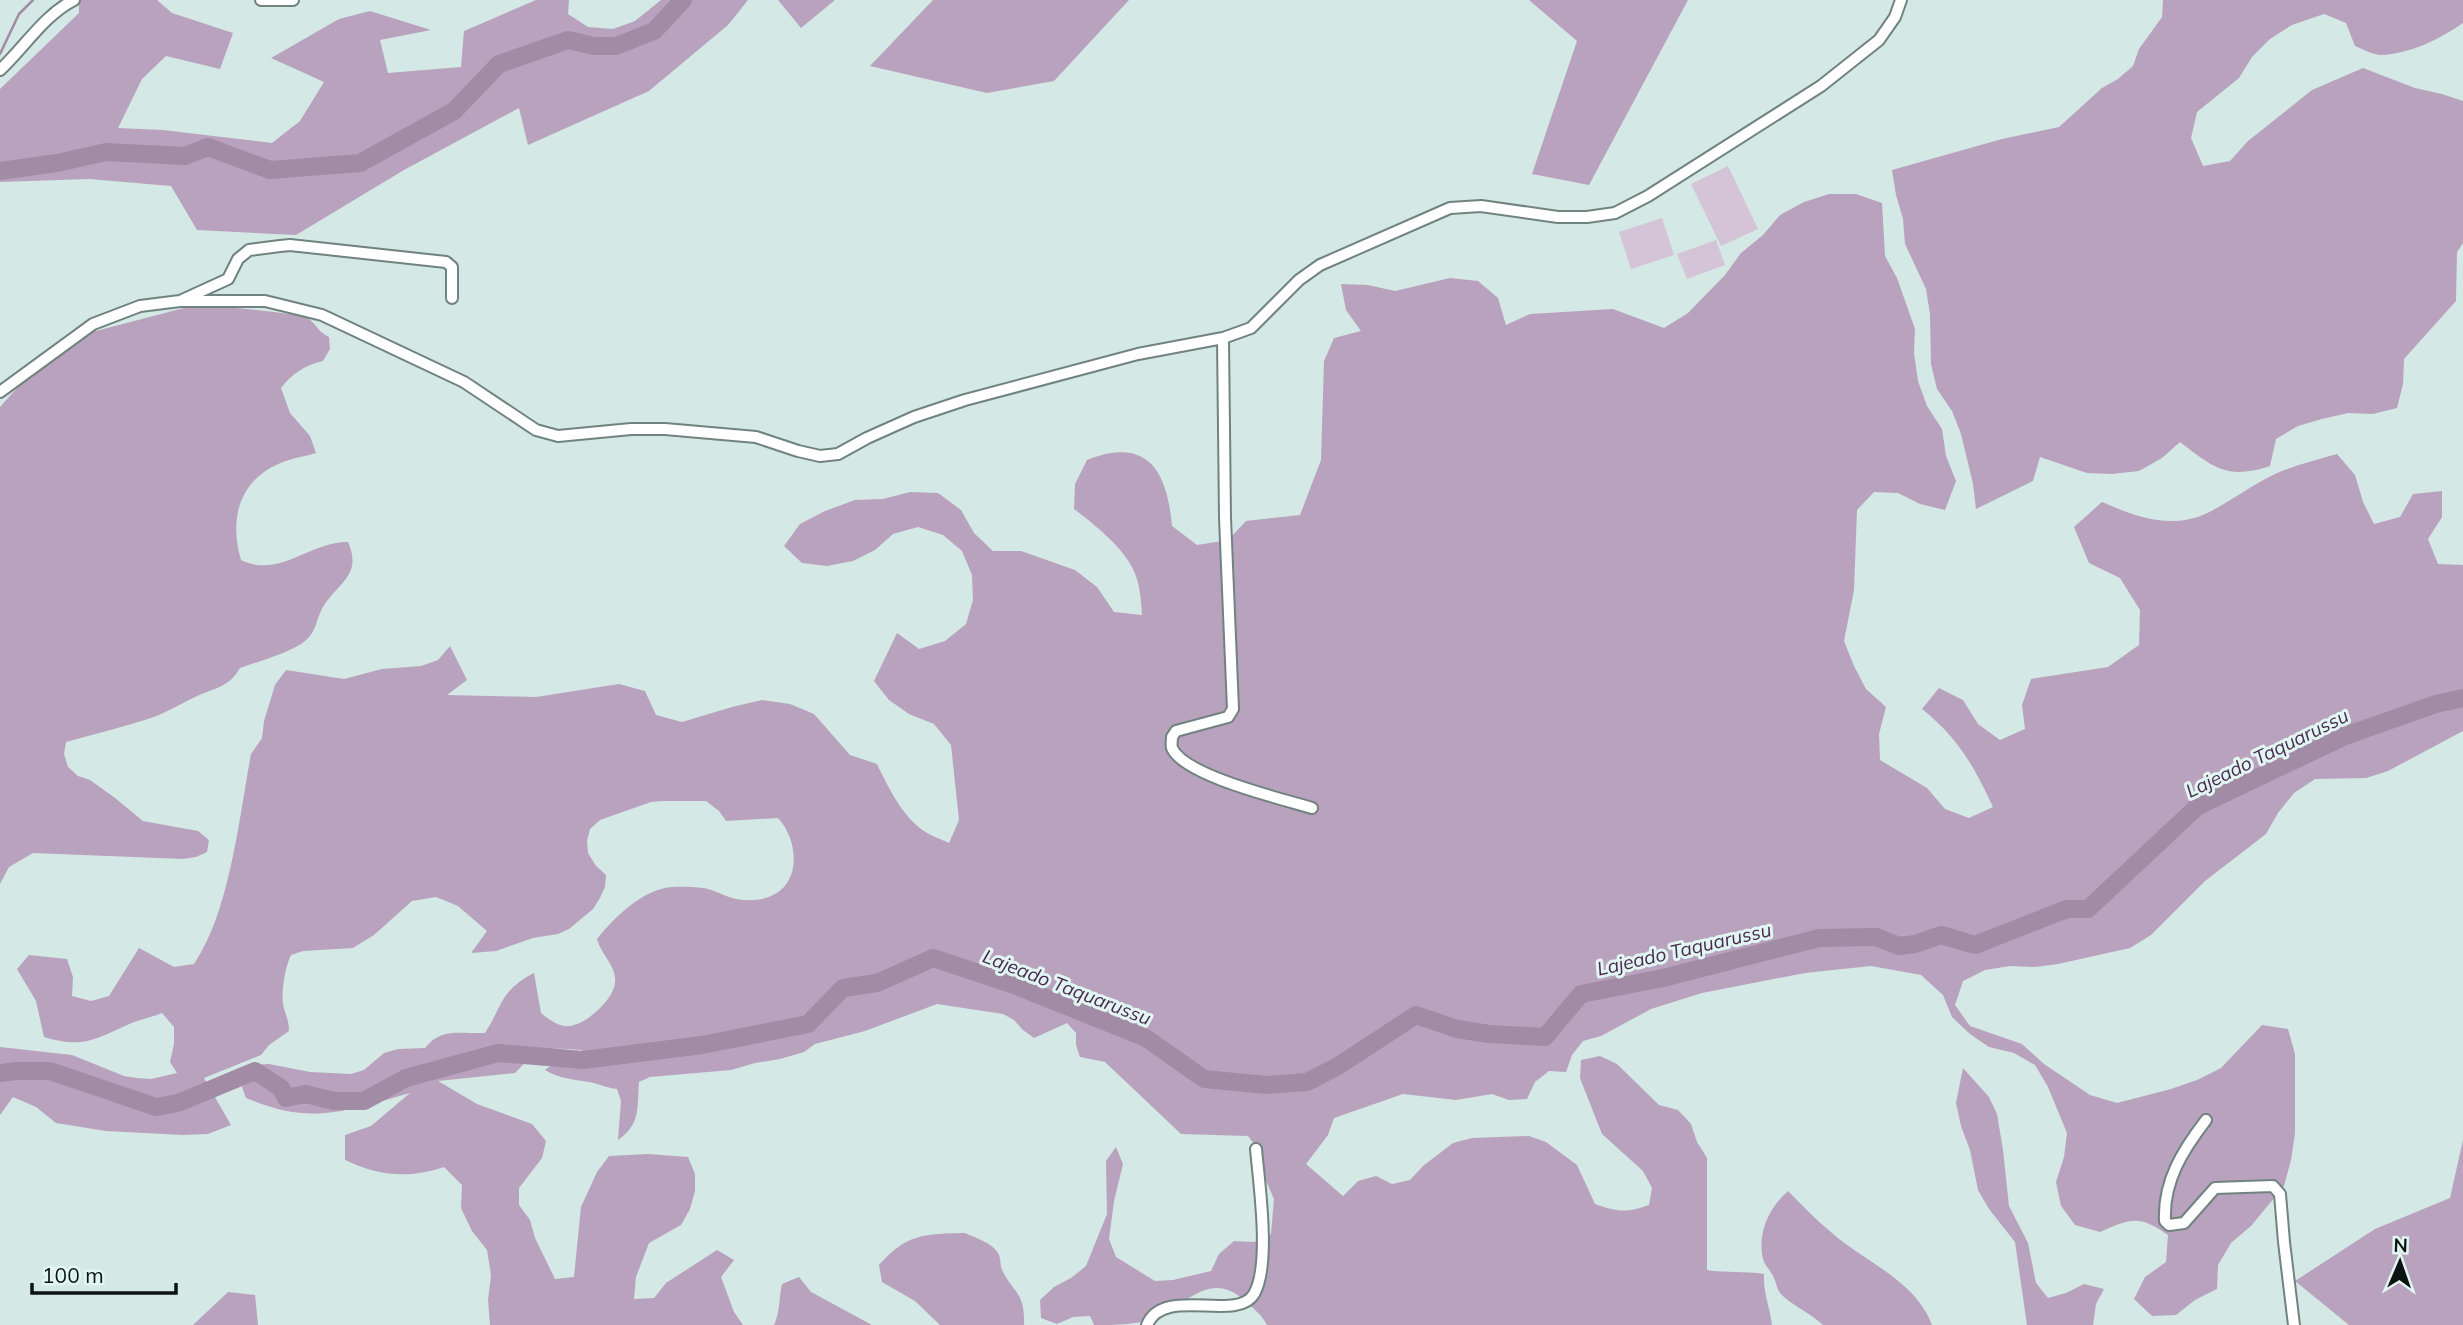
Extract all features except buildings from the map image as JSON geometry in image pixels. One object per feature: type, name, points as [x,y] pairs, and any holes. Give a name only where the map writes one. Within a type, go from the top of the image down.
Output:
[{"type":"street","points":[[0,70],[45,23],[74,0]]},
{"type":"street","points":[[261,0],[293,0]]},
{"type":"street","points":[[0,392],[93,324],[140,306],[180,301],[265,301],[322,315],[464,382],[537,430],[558,436],[631,429],[707,432],[756,436],[820,456],[838,454],[914,417],[965,400],[1138,354],[1223,338],[1251,328],[1298,280],[1320,265],[1450,208],[1481,206],[1558,217],[1615,213],[1648,196],[1821,86],[1879,40],[1895,17],[1901,0]]},
{"type":"street","points":[[180,301],[228,279],[238,259],[249,250],[290,245],[446,262],[452,267],[452,298]]},
{"type":"street","points":[[1223,338],[1225,518],[1233,709],[1228,717],[1177,731],[1172,737],[1172,748],[1183,760],[1208,776],[1312,808]]},
{"type":"street","points":[[2206,1119],[2177,1161],[2164,1208],[2165,1221],[2169,1225],[2184,1223],[2215,1188],[2278,1188],[2294,1325]]},
{"type":"street","points":[[1147,1325],[1150,1317],[1163,1310],[1184,1305],[1237,1305],[1249,1300],[1255,1292],[1262,1258],[1256,1149]]},
{"type":"shaded area","points":[[79,0],[157,0],[172,13],[233,33],[220,69],[166,56],[142,79],[118,128],[163,130],[272,143],[300,121],[324,82],[271,58],[339,19],[370,11],[431,30],[380,40],[388,73],[461,67],[464,31],[536,0],[569,0],[568,14],[588,27],[613,29],[635,21],[661,0],[748,0],[728,25],[649,91],[528,145],[519,108],[404,170],[296,235],[197,230],[171,186],[89,179],[0,182],[0,89],[79,13]]},
{"type":"shaded area","points":[[778,0],[835,0],[801,28]]},
{"type":"shaded area","points":[[933,0],[1129,0],[1054,81],[987,93],[870,66]]},
{"type":"shaded area","points":[[1529,0],[1688,0],[1589,185],[1532,174],[1577,41]]},
{"type":"shaded area","points":[[2163,0],[2463,0],[2463,23],[2424,45],[2392,54],[2378,55],[2355,46],[2346,23],[2324,14],[2292,25],[2270,39],[2252,57],[2239,78],[2197,112],[2191,138],[2203,166],[2230,161],[2248,141],[2312,90],[2363,68],[2415,88],[2463,101],[2463,243],[2457,252],[2456,301],[2404,359],[2403,384],[2397,408],[2373,414],[2348,413],[2298,426],[2276,439],[2270,466],[2243,472],[2222,469],[2202,459],[2180,442],[2162,458],[2139,471],[2112,474],[2087,473],[2040,457],[2033,481],[1976,509],[1961,434],[1952,411],[1937,389],[1931,364],[1930,314],[1926,289],[1905,244],[1903,219],[1892,170],[2002,139],[2059,127],[2102,88],[2133,66],[2139,49],[2162,17]]},
{"type":"shaded area","points":[[1728,166],[1758,229],[1721,246],[1691,184]]},
{"type":"shaded area","points":[[1829,194],[1856,194],[1882,203],[1885,256],[1897,278],[1915,329],[1914,353],[1918,381],[1927,406],[1942,429],[1946,456],[1956,481],[1945,510],[1920,504],[1898,493],[1874,492],[1857,510],[1854,590],[1844,641],[1866,689],[1886,707],[1879,734],[1880,760],[1927,788],[1945,809],[1969,818],[1993,807],[1964,754],[1946,731],[1922,709],[1939,688],[1963,700],[1978,724],[2000,740],[2025,729],[2022,705],[2031,679],[2108,667],[2139,645],[2140,610],[2120,578],[2089,563],[2074,527],[2102,502],[2158,520],[2186,520],[2215,509],[2275,474],[2337,454],[2355,475],[2363,502],[2374,524],[2400,517],[2413,494],[2442,491],[2442,517],[2428,539],[2438,564],[2463,565],[2463,731],[2388,771],[2366,778],[2315,779],[2294,793],[2266,834],[2205,881],[2151,935],[2130,948],[2058,964],[1985,970],[1963,981],[1955,1005],[1970,1026],[2022,1044],[2044,1064],[2090,1095],[2117,1103],[2171,1089],[2221,1068],[2262,1025],[2288,1029],[2295,1054],[2295,1133],[2284,1186],[2251,1226],[2231,1243],[2218,1265],[2217,1289],[2195,1300],[2176,1315],[2152,1316],[2134,1299],[2145,1277],[2166,1262],[2168,1235],[2150,1224],[2135,1221],[2100,1232],[2075,1225],[2061,1206],[2056,1182],[2064,1157],[2067,1133],[2048,1087],[2035,1065],[2014,1053],[1989,1047],[1970,1034],[1952,1017],[1943,995],[1921,975],[1871,966],[1805,973],[1702,993],[1651,1009],[1601,1036],[1583,1041],[1572,1055],[1566,1072],[1549,1071],[1535,1082],[1527,1099],[1509,1100],[1492,1094],[1456,1100],[1403,1094],[1334,1118],[1328,1135],[1306,1164],[1343,1196],[1358,1181],[1376,1176],[1392,1184],[1410,1180],[1423,1166],[1453,1143],[1472,1138],[1529,1136],[1546,1142],[1577,1165],[1595,1204],[1622,1210],[1649,1205],[1652,1188],[1643,1171],[1602,1134],[1580,1078],[1581,1060],[1600,1056],[1617,1064],[1659,1105],[1678,1110],[1691,1124],[1697,1142],[1707,1158],[1707,1270],[1764,1274],[1772,1325],[1267,1325],[1245,1301],[1222,1288],[1200,1292],[1158,1317],[1135,1323],[1094,1325],[1090,1316],[1073,1317],[1057,1324],[1041,1318],[1040,1300],[1054,1287],[1086,1266],[1107,1214],[1106,1161],[1116,1147],[1123,1164],[1109,1239],[1116,1257],[1155,1281],[1173,1280],[1211,1271],[1219,1254],[1234,1241],[1254,1242],[1271,1234],[1274,1199],[1260,1167],[1259,1150],[1248,1136],[1181,1134],[1105,1062],[1080,1057],[1076,1033],[1067,1023],[1034,1038],[1003,1014],[937,1004],[865,1031],[815,1044],[804,1052],[780,1059],[731,1070],[650,1077],[639,1082],[638,1108],[634,1121],[631,1128],[618,1140],[621,1101],[617,1089],[561,1077],[545,1070],[563,1061],[583,1060],[582,1050],[544,1050],[515,1073],[438,1081],[477,1104],[532,1124],[546,1141],[542,1158],[519,1188],[519,1205],[530,1220],[535,1238],[555,1279],[574,1277],[581,1207],[597,1172],[609,1156],[648,1154],[688,1157],[695,1174],[695,1191],[690,1209],[681,1225],[649,1243],[636,1277],[634,1299],[654,1298],[666,1283],[717,1250],[734,1260],[721,1277],[734,1312],[743,1325],[490,1325],[488,1300],[491,1275],[487,1250],[472,1231],[461,1208],[462,1185],[444,1167],[418,1173],[394,1174],[370,1170],[345,1160],[345,1135],[371,1126],[410,1093],[347,1110],[310,1113],[269,1107],[246,1098],[242,1087],[256,1065],[269,1064],[310,1072],[351,1074],[364,1070],[384,1053],[398,1049],[425,1048],[444,1034],[485,1033],[509,992],[534,973],[541,1013],[564,1026],[571,1026],[588,1018],[609,998],[615,983],[614,971],[597,939],[636,901],[655,891],[679,887],[706,889],[729,897],[759,900],[777,893],[790,878],[794,861],[793,848],[786,829],[778,818],[726,821],[719,811],[706,801],[651,802],[600,820],[590,829],[587,841],[588,853],[606,875],[605,887],[593,909],[569,929],[558,934],[533,938],[496,951],[471,953],[487,931],[458,906],[436,897],[412,901],[374,935],[353,948],[303,951],[291,955],[285,974],[283,996],[289,1031],[269,1045],[261,1055],[204,1078],[231,1125],[208,1134],[106,1131],[56,1123],[36,1107],[13,1097],[0,1115],[0,1047],[72,1055],[124,1076],[137,1078],[151,1079],[177,1073],[170,1062],[174,1027],[162,1013],[86,1041],[68,1042],[44,1037],[36,1001],[17,969],[29,955],[67,959],[73,977],[72,996],[91,1001],[109,996],[139,948],[174,967],[194,964],[206,942],[225,891],[251,754],[262,738],[264,721],[275,685],[286,670],[344,679],[382,669],[421,666],[438,660],[450,646],[467,680],[447,695],[536,697],[619,684],[645,691],[656,715],[682,722],[762,700],[790,704],[814,714],[850,755],[877,764],[902,809],[916,825],[949,843],[959,820],[951,745],[934,724],[909,714],[889,700],[874,681],[897,633],[919,649],[945,641],[966,624],[973,600],[972,575],[962,551],[943,535],[918,527],[893,534],[875,550],[853,561],[827,566],[802,563],[784,546],[800,524],[855,500],[883,499],[910,492],[938,493],[961,510],[974,533],[993,551],[1021,551],[1075,570],[1097,587],[1114,612],[1142,615],[1135,573],[1127,559],[1106,535],[1074,509],[1075,484],[1087,460],[1125,452],[1150,463],[1165,489],[1172,526],[1197,545],[1228,540],[1246,521],[1300,515],[1321,460],[1324,361],[1334,338],[1361,331],[1346,310],[1341,284],[1368,285],[1395,291],[1450,278],[1478,281],[1498,298],[1506,325],[1530,314],[1613,309],[1664,328],[1688,313],[1725,275],[1741,253],[1763,235],[1780,215],[1804,202]]},
{"type":"shaded area","points":[[1662,218],[1674,255],[1631,269],[1619,232]]},
{"type":"shaded area","points":[[1716,240],[1725,265],[1687,279],[1677,254]]},
{"type":"shaded area","points":[[212,306],[303,317],[329,337],[330,349],[323,361],[300,370],[281,388],[290,413],[310,436],[316,453],[273,467],[249,486],[242,499],[236,528],[241,560],[255,565],[269,565],[334,543],[348,542],[352,554],[350,571],[323,607],[310,636],[301,644],[279,655],[240,668],[226,684],[157,716],[66,742],[64,754],[68,767],[78,776],[90,780],[143,821],[198,831],[209,840],[207,852],[183,859],[33,853],[9,867],[0,884],[0,407],[25,379],[92,332],[184,308]]},
{"type":"shaded area","points":[[1963,1068],[1989,1097],[1997,1114],[2009,1206],[2028,1243],[2036,1283],[2048,1298],[2084,1284],[2104,1289],[2096,1304],[2093,1325],[2027,1325],[2015,1242],[1978,1190],[1970,1150],[1961,1126],[1956,1103]]},
{"type":"shaded area","points":[[2463,1140],[2463,1325],[2349,1325],[2295,1281],[2375,1229],[2450,1198]]},
{"type":"shaded area","points":[[1788,1191],[1832,1233],[1902,1284],[1914,1296],[1932,1325],[1823,1325],[1784,1297],[1764,1262],[1762,1240],[1770,1213]]},
{"type":"shaded area","points":[[965,1233],[988,1244],[998,1253],[1002,1270],[1021,1299],[1024,1325],[940,1325],[915,1301],[882,1282],[879,1265],[908,1241],[928,1235]]},
{"type":"shaded area","points":[[799,1277],[811,1292],[872,1325],[774,1325],[782,1284]]},
{"type":"shaded area","points":[[228,1292],[255,1295],[258,1325],[193,1325]]},
{"type":"waterway","points":[[0,54],[19,14],[33,0]]},
{"type":"waterway","points":[[0,171],[57,163],[106,152],[185,156],[208,147],[270,170],[360,163],[454,111],[499,64],[568,40],[594,46],[616,46],[654,31],[683,0]]},
{"type":"waterway","name":"Lajeado Taquarussu","points":[[0,1073],[50,1071],[156,1107],[178,1103],[255,1071],[281,1088],[286,1098],[306,1094],[334,1101],[364,1101],[406,1078],[498,1053],[583,1060],[702,1045],[808,1024],[843,988],[877,983],[933,958],[1014,985],[1146,1038],[1204,1079],[1267,1085],[1307,1082],[1338,1066],[1416,1015],[1457,1029],[1545,1037],[1581,994],[1663,978],[1819,938],[1876,937],[1899,946],[1915,944],[1941,935],[1975,945],[2067,909],[2088,909],[2198,806],[2345,736],[2436,704],[2463,698]]}]
